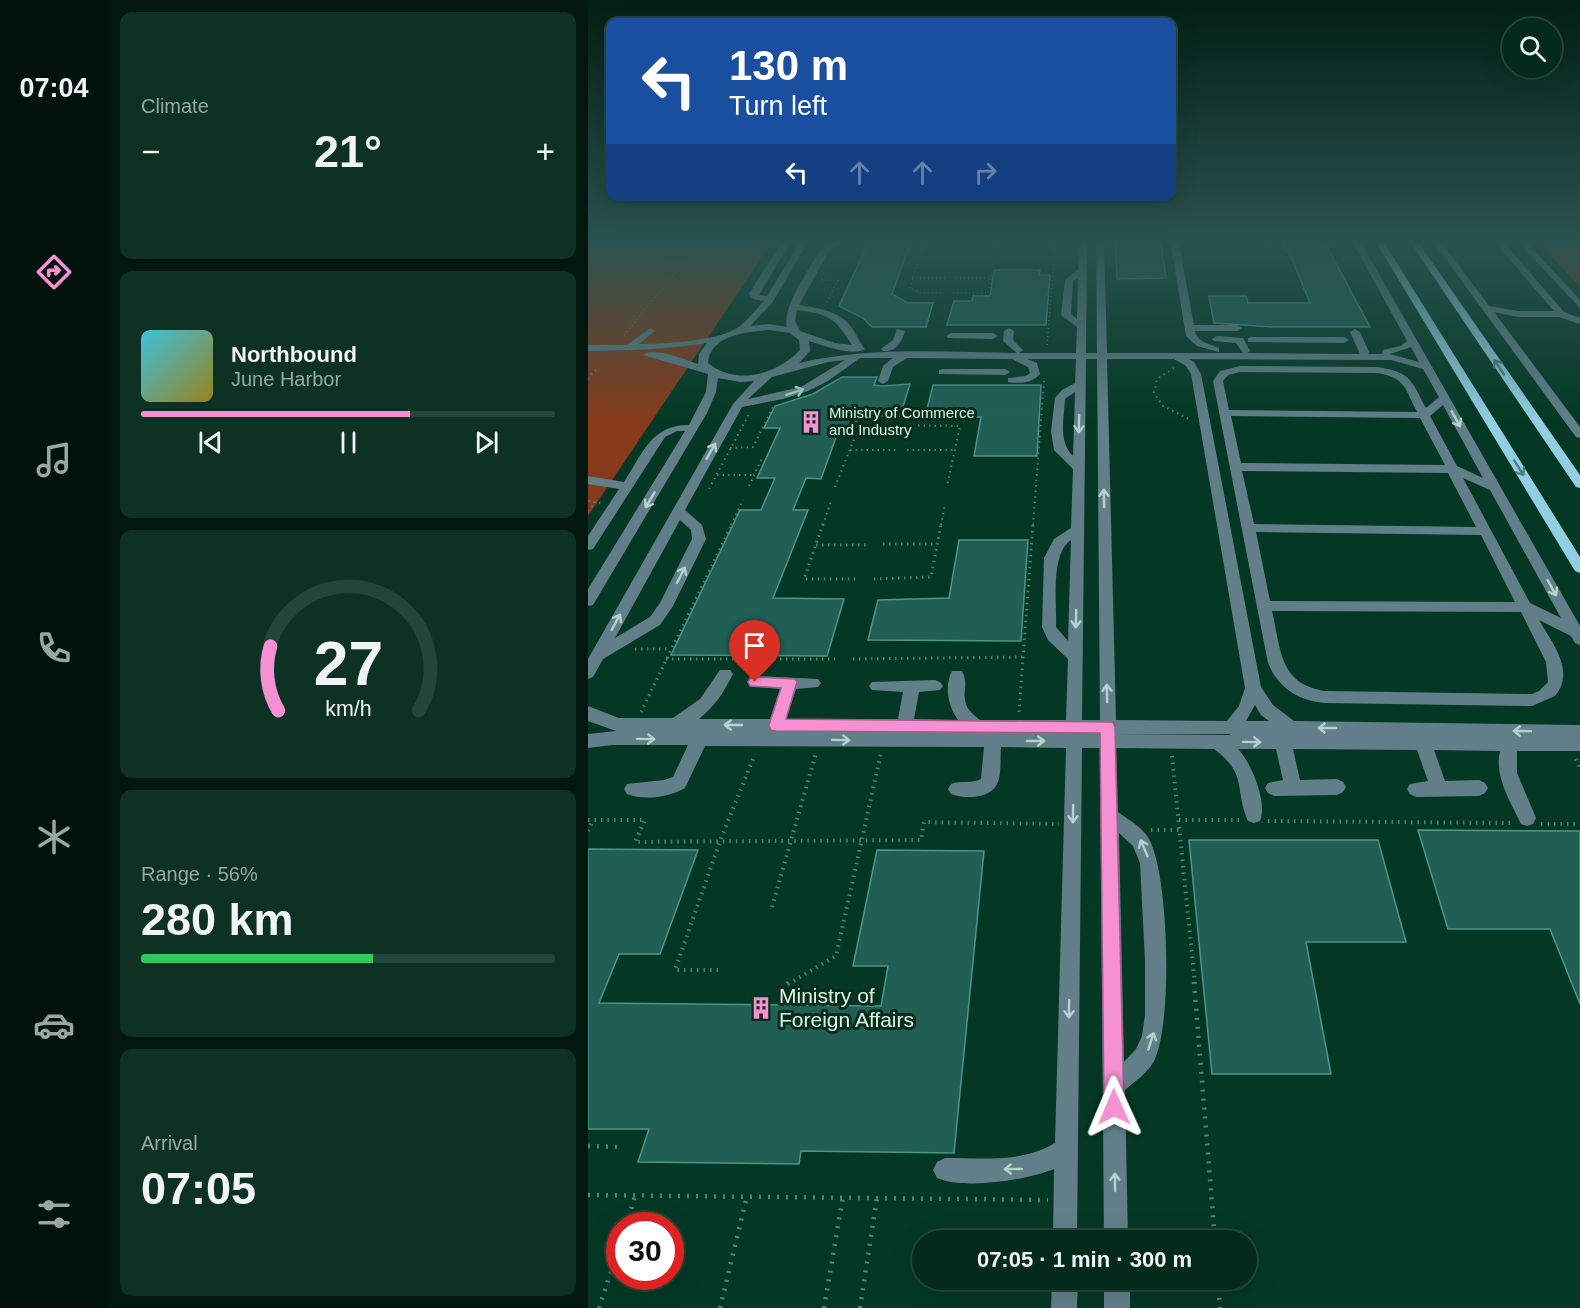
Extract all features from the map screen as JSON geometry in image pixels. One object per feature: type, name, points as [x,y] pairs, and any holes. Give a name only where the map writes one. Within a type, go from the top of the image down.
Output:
[{"type":"main road","points":[[1415,300],[1580,568]]},
{"type":"main road","points":[[1454,300],[1580,484]]},
{"type":"street","points":[[740,331],[768,300]]},
{"type":"street","points":[[782,370],[805,351],[806,345],[790,321],[797,300]]},
{"type":"street","points":[[1065,1230],[1081,300]]},
{"type":"street","points":[[1101,300],[1116,1230]]},
{"type":"street","points":[[1174,354],[1186,344],[1190,332],[1184,300]]},
{"type":"street","points":[[1390,300],[1578,635]]},
{"type":"street","points":[[1480,300],[1580,435]]},
{"type":"street","points":[[1550,300],[1564,316]]},
{"type":"street","points":[[793,307],[817,311],[837,319],[849,330],[859,352]]},
{"type":"street","points":[[1486,308],[1518,314],[1564,316],[1580,321]]},
{"type":"street","points":[[1506,334],[1509,324],[1517,320],[1564,316]]},
{"type":"street","points":[[588,348],[666,347],[769,327],[796,332],[833,346],[859,352],[994,356],[1015,353]]},
{"type":"street","points":[[1190,332],[1237,328]]},
{"type":"street","points":[[627,349],[650,331]]},
{"type":"street","points":[[886,349],[897,341],[900,331]]},
{"type":"street","points":[[943,372],[991,372],[1029,379],[1033,377],[1035,371],[1031,363],[1015,353],[1008,341],[1009,331]]},
{"type":"street","points":[[1190,332],[1200,344],[1214,353],[1392,357],[1426,367]]},
{"type":"street","points":[[1355,332],[1364,352]]},
{"type":"street","points":[[951,336],[993,336]]},
{"type":"street","points":[[976,350],[979,336]]},
{"type":"street","points":[[711,372],[703,364],[702,358],[706,350],[723,337]]},
{"type":"street","points":[[1217,339],[1241,341],[1245,351]]},
{"type":"street","points":[[1251,340],[1297,351],[1364,352],[1397,351],[1413,341]]},
{"type":"street","points":[[588,354],[654,355],[738,378],[768,375],[859,352],[886,349],[1174,354],[1245,351],[1293,340],[1344,340]]},
{"type":"street","points":[[1293,340],[1297,351]]},
{"type":"street","points":[[1330,340],[1335,351]]},
{"type":"street","points":[[738,404],[761,401],[804,389],[823,380],[859,352]]},
{"type":"street","points":[[1196,374],[1199,366],[1214,353]]},
{"type":"street","points":[[1174,354],[1193,367],[1196,374],[1253,688],[1287,736],[1293,788]]},
{"type":"street","points":[[883,381],[888,366],[905,355]]},
{"type":"street","points":[[991,372],[994,356]]},
{"type":"street","points":[[1240,369],[1378,370],[1394,373],[1405,379],[1425,415],[1554,662],[1558,676],[1554,689],[1548,694],[1532,700],[1325,697],[1307,694],[1292,686],[1278,669],[1224,413],[1218,381],[1221,375],[1240,369]]},
{"type":"street","points":[[588,601],[707,402],[711,372]]},
{"type":"street","points":[[588,673],[603,653],[738,404],[768,375]]},
{"type":"street","points":[[1224,413],[1425,415],[1444,398]]},
{"type":"street","points":[[1205,425],[1228,431]]},
{"type":"street","points":[[588,546],[661,435],[675,429],[692,428]]},
{"type":"street","points":[[1235,467],[1453,469],[1494,487]]},
{"type":"street","points":[[588,480],[625,489]]},
{"type":"street","points":[[588,486],[625,489]]},
{"type":"street","points":[[603,653],[646,628],[662,614],[697,544],[699,533],[697,528],[678,511]]},
{"type":"street","points":[[1248,528],[1485,531]]},
{"type":"street","points":[[1076,657],[1053,636],[1049,627],[1051,558],[1059,542],[1077,530]]},
{"type":"street","points":[[1236,593],[1258,574]]},
{"type":"street","points":[[1264,606],[1525,607],[1578,635]]},
{"type":"street","points":[[676,725],[695,714],[710,701],[725,674]]},
{"type":"street","points":[[957,675],[955,693],[957,705],[964,717],[976,726]]},
{"type":"street","points":[[755,682],[813,683]]},
{"type":"street","points":[[776,725],[790,682]]},
{"type":"street","points":[[877,686],[935,686]]},
{"type":"street","points":[[905,726],[912,686]]},
{"type":"street","points":[[1231,728],[1246,709],[1253,688]]},
{"type":"street","points":[[588,713],[608,723],[635,725],[1018,726],[1075,734]]},
{"type":"street","points":[[588,741],[612,738],[993,740],[1075,734],[1231,728],[1287,736],[1423,744],[1580,744]]},
{"type":"street","points":[[1108,734],[1171,742],[1217,742],[1287,736],[1580,732]]},
{"type":"street","points":[[633,789],[668,789],[677,786],[682,780],[699,739]]},
{"type":"street","points":[[957,789],[980,789],[989,783],[993,740]]},
{"type":"street","points":[[1217,742],[1232,753],[1244,768],[1255,819]]},
{"type":"street","points":[[1423,744],[1439,788]]},
{"type":"street","points":[[1511,744],[1507,757],[1508,771],[1528,822]]},
{"type":"street","points":[[1274,788],[1337,787]]},
{"type":"street","points":[[1416,789],[1479,788]]},
{"type":"street","points":[[1109,816],[1137,835],[1145,848],[1149,863],[1157,1018],[1148,1052],[1136,1066],[1113,1084]]},
{"type":"street","points":[[945,1170],[1024,1168],[1054,1158],[1067,1149]]},
{"type":"street","points":[[1064,1308],[1065,1290]]},
{"type":"street","points":[[1117,1290],[1117,1308]]},
{"type":"path","points":[[624,335],[654,300]]},
{"type":"path","points":[[824,306],[827,300]]},
{"type":"path","points":[[1018,726],[1051,300]]},
{"type":"path","points":[[1186,361],[1161,375],[1154,384],[1154,393],[1159,402],[1168,409],[1205,425]]},
{"type":"path","points":[[588,379],[598,367]]},
{"type":"path","points":[[730,447],[753,447],[774,405]]},
{"type":"path","points":[[709,489],[749,413]]},
{"type":"path","points":[[836,487],[856,434],[876,425],[960,426],[947,486]]},
{"type":"path","points":[[850,450],[896,450]]},
{"type":"path","points":[[907,450],[954,450]]},
{"type":"path","points":[[749,486],[762,458]]},
{"type":"path","points":[[716,475],[754,475]]},
{"type":"path","points":[[635,725],[743,500]]},
{"type":"path","points":[[831,501],[804,579],[858,579]]},
{"type":"path","points":[[588,512],[596,502]]},
{"type":"path","points":[[874,579],[931,577],[945,504]]},
{"type":"path","points":[[883,544],[937,544]]},
{"type":"path","points":[[816,545],[868,545]]},
{"type":"path","points":[[603,653],[670,649]]},
{"type":"path","points":[[853,659],[1023,657]]},
{"type":"path","points":[[666,659],[836,659]]},
{"type":"path","points":[[718,970],[675,970],[720,842],[761,740]]},
{"type":"path","points":[[772,907],[819,740]]},
{"type":"path","points":[[787,984],[836,956],[860,840],[884,741]]},
{"type":"path","points":[[1171,742],[1192,952],[1214,1230]]},
{"type":"path","points":[[588,831],[591,820],[645,820],[635,842],[921,840],[924,822],[1072,824]]},
{"type":"path","points":[[1179,820],[1580,824]]},
{"type":"path","points":[[1129,829],[1180,830]]},
{"type":"path","points":[[588,1146],[619,1147]]},
{"type":"path","points":[[588,1195],[843,1196],[1066,1201]]},
{"type":"path","points":[[630,1212],[635,1196]]},
{"type":"path","points":[[720,1308],[747,1196]]},
{"type":"path","points":[[825,1308],[843,1196]]},
{"type":"path","points":[[860,1308],[877,1197]]},
{"type":"path","points":[[599,1308],[606,1287]]},
{"type":"path","points":[[1219,1290],[1220,1308]]},
{"type":"shaded area","points":[[588,300],[733,300],[588,516]]},
{"type":"building","points":[[842,300],[903,300],[908,303],[933,303],[926,327],[872,327],[863,318],[839,306]]},
{"type":"building","points":[[1048,300],[1046,325],[947,325],[954,301]]},
{"type":"building","points":[[1210,300],[1247,300],[1248,303],[1310,303],[1309,300],[1356,300],[1370,327],[1272,327],[1214,323]]},
{"type":"building","points":[[842,377],[877,377],[874,385],[882,386],[910,384],[900,416],[867,416],[839,429],[821,479],[806,478],[793,510],[808,510],[773,598],[844,599],[827,656],[671,655],[740,510],[761,510],[775,478],[757,478],[780,428],[764,428],[775,406],[813,394]]},
{"type":"building","points":[[933,385],[1041,385],[1037,456],[974,456],[981,417],[925,417]]},
{"type":"building","points":[[959,540],[1028,540],[1021,641],[868,640],[878,600],[949,598]]},
{"type":"building","points":[[1418,830],[1580,831],[1580,1004],[1550,929],[1448,929]]},
{"type":"building","points":[[1189,840],[1378,840],[1406,942],[1306,942],[1331,1074],[1212,1074]]},
{"type":"building","name":"Ministry of Foreign Affairs","points":[[588,849],[698,850],[660,954],[619,954],[599,1003],[881,1006],[888,966],[853,966],[877,850],[984,851],[954,1153],[801,1151],[799,1164],[638,1162],[649,1129],[588,1129]]},
{"type":"place","name":"Ministry of Commerce and Industry","points":[[811,422]]},
{"type":"place","name":"Ministry of Foreign Affairs","points":[[761,1008]]},
{"type":"route","points":[[755,682],[790,682],[776,725],[1108,727],[1114,1107]]}]
